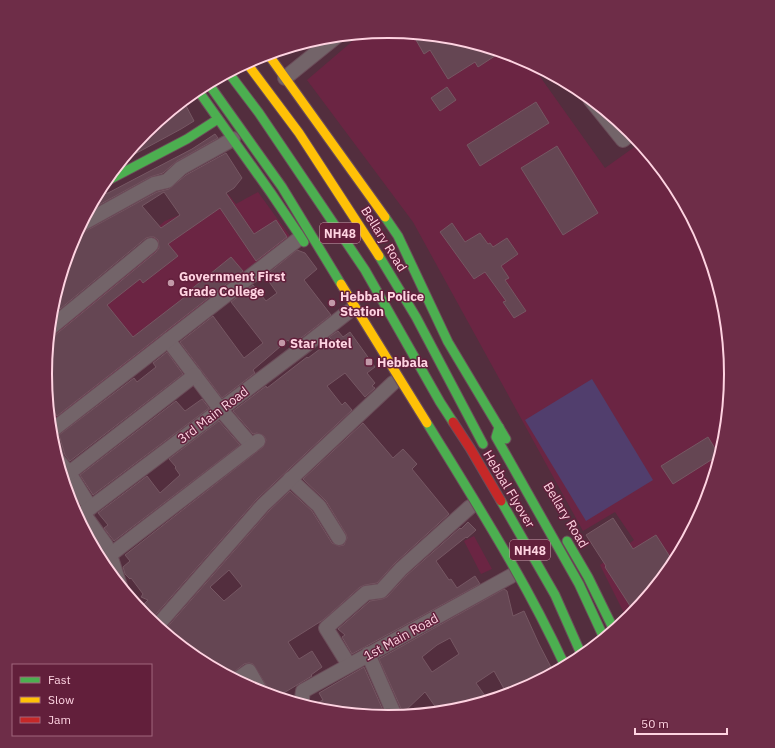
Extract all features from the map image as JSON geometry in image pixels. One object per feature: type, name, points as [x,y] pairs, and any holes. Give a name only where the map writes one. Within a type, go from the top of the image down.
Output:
[{"type":"main road","name":"Bellary Road","points":[[272,59],[381,210],[401,242],[448,342],[500,427],[536,490]]},
{"type":"main road","name":"Bellary Road","points":[[250,68],[299,133],[337,190],[416,317],[481,441]]},
{"type":"main road","name":"NH48","points":[[232,77],[259,113],[333,224],[351,248],[440,402]]},
{"type":"main road","points":[[212,88],[282,187],[495,534],[547,627],[562,660]]},
{"type":"main road","points":[[201,95],[322,268],[470,507],[511,576],[557,664]]},
{"type":"main road","points":[[116,176],[187,139],[218,119]]},
{"type":"main road","points":[[386,372],[413,387]]},
{"type":"main road","points":[[427,394],[440,402]]},
{"type":"main road","name":"Hebbal Flyover","points":[[440,402],[470,448],[539,566],[555,595],[579,650]]},
{"type":"main road","name":"NH48","points":[[500,427],[496,437],[579,584],[602,633]]},
{"type":"main road","name":"Hebbal Flyover","points":[[481,441],[489,454]]},
{"type":"main road","name":"Bellary Road","points":[[564,536],[588,576],[611,625]]},
{"type":"street","points":[[285,78],[328,43]]},
{"type":"street","points":[[605,118],[623,140],[626,137]]},
{"type":"street","points":[[89,220],[154,184],[167,181],[182,168],[233,139]]},
{"type":"street","points":[[56,428],[301,237]]},
{"type":"street","points":[[55,324],[151,245]]},
{"type":"street","name":"3rd Main Road","points":[[84,513],[348,312]]},
{"type":"street","points":[[110,555],[255,443],[221,410],[168,340]]},
{"type":"street","points":[[69,473],[195,375]]},
{"type":"street","points":[[161,622],[263,505],[394,383]]},
{"type":"street","points":[[65,468],[69,473],[84,513],[106,545],[115,571]]},
{"type":"street","points":[[290,479],[319,506],[339,538]]},
{"type":"street","points":[[350,665],[326,628],[366,593],[381,591],[400,569],[470,507]]},
{"type":"street","name":"1st Main Road","points":[[302,699],[303,691],[511,576]]},
{"type":"street","points":[[368,654],[392,710]]},
{"type":"street","points":[[242,676],[249,671],[256,682]]},
{"type":"shaded area","points":[[388,38],[409,39],[453,44],[474,49],[496,56],[538,74],[605,168],[635,147],[667,187],[689,225],[698,245],[706,266],[717,308],[721,330],[724,374],[721,418],[706,482],[689,523],[667,561],[654,579],[624,613],[600,565],[634,540],[615,512],[583,531],[413,222],[307,80],[354,40]]},
{"type":"shaded area","name":"Government First Grade College","points":[[258,192],[292,239],[57,421],[54,416],[52,396],[52,352],[54,328],[157,243],[149,234],[165,221],[228,194],[236,204]]},
{"type":"shaded area","points":[[592,379],[653,480],[586,521],[525,420]]},
{"type":"shaded area","points":[[474,536],[492,569],[481,574],[464,541]]},
{"type":"building","points":[[416,40],[453,44],[495,56],[478,67],[475,62],[448,79],[430,50],[424,54]]},
{"type":"building","points":[[447,87],[456,100],[440,111],[431,98]]},
{"type":"building","points":[[536,102],[549,123],[480,166],[467,145]]},
{"type":"building","points":[[186,105],[194,121],[132,155],[150,136]]},
{"type":"building","points":[[215,134],[218,138],[177,161],[163,173],[150,177],[97,206],[104,194],[192,149]]},
{"type":"building","points":[[557,146],[598,213],[563,235],[521,168]]},
{"type":"building","points":[[226,153],[242,178],[234,188],[226,193],[254,234],[276,220],[287,237],[256,261],[220,208],[168,244],[178,256],[143,283],[140,279],[107,305],[133,337],[190,293],[189,291],[231,257],[243,271],[57,416],[53,411],[52,396],[53,336],[159,248],[158,240],[154,237],[146,238],[60,309],[58,306],[69,266],[83,232],[157,192],[169,189],[186,175]],"holes":[[[164,192],[180,215],[161,228],[142,206]]]},
{"type":"building","points":[[452,223],[465,242],[480,233],[488,244],[490,243],[493,247],[507,238],[518,254],[501,266],[509,278],[505,280],[526,311],[514,318],[503,302],[506,301],[485,272],[474,279],[440,232]]},
{"type":"building","points":[[297,250],[305,253],[317,269],[304,280],[331,315],[292,345],[288,340],[253,370],[255,373],[222,398],[180,342],[213,316],[244,358],[263,343],[231,302],[253,285],[266,301],[277,293],[265,276]]},
{"type":"building","points":[[338,331],[343,337],[350,332],[375,367],[367,373],[375,383],[372,386],[375,388],[365,397],[345,373],[327,386],[342,405],[345,402],[352,410],[257,499],[154,616],[143,605],[148,600],[141,597],[143,594],[131,578],[130,579],[125,574],[123,567],[130,561],[125,555],[263,447],[266,440],[264,436],[257,433],[253,434],[233,411],[332,340],[329,337]]},
{"type":"building","points":[[167,352],[183,374],[70,461],[65,455],[59,435],[134,378],[137,382],[156,367],[153,363]]},
{"type":"building","points":[[202,399],[209,408],[93,495],[80,475],[176,401],[185,411]]},
{"type":"building","points":[[219,421],[240,445],[114,541],[104,528],[108,525],[98,513],[147,476],[160,493],[180,475],[175,468],[176,467],[169,459]]},
{"type":"building","points":[[363,423],[393,458],[403,449],[417,464],[412,469],[449,514],[395,563],[377,583],[360,587],[323,620],[288,642],[299,659],[312,651],[322,667],[311,675],[312,676],[283,693],[279,692],[268,687],[253,664],[244,664],[234,672],[219,665],[183,641],[167,628],[269,511],[290,491],[312,511],[332,543],[339,546],[344,545],[347,538],[346,534],[326,501],[303,479]],"holes":[[[229,570],[242,586],[224,601],[210,587]]]},
{"type":"building","points":[[708,437],[715,448],[712,459],[673,484],[661,466]]},
{"type":"building","points":[[613,518],[633,549],[656,535],[670,556],[654,579],[630,606],[586,535]]},
{"type":"building","points":[[468,522],[476,530],[436,561],[449,580],[451,579],[457,588],[475,576],[480,584],[352,654],[342,637],[345,635],[338,629],[370,601],[387,597],[407,575]]},
{"type":"building","points":[[504,589],[507,591],[513,616],[524,611],[551,667],[504,689],[494,671],[476,683],[485,696],[453,704],[435,706],[425,692],[407,709],[401,709],[379,659]],"holes":[[[450,638],[459,654],[432,672],[422,657],[437,645]]]},
{"type":"building","points":[[364,667],[383,710],[344,707],[317,703],[323,700],[319,693]]},
{"type":"traffic: fast","points":[[232,77],[259,113],[365,270],[440,402],[453,422]]},
{"type":"traffic: fast","points":[[212,88],[282,187],[341,284]]},
{"type":"traffic: fast","points":[[201,95],[304,242]]},
{"type":"traffic: fast","points":[[116,176],[187,139],[218,119]]},
{"type":"traffic: fast","points":[[385,217],[398,236],[448,342],[506,439]]},
{"type":"traffic: fast","points":[[379,256],[416,317],[483,444]]},
{"type":"traffic: fast","points":[[427,423],[517,573],[534,603],[562,660]]},
{"type":"traffic: fast","points":[[499,427],[496,437],[579,584],[602,633]]},
{"type":"traffic: fast","points":[[501,501],[555,595],[579,650]]},
{"type":"traffic: fast","points":[[567,541],[588,577],[611,625]]},
{"type":"traffic: slow","points":[[272,59],[385,217]]},
{"type":"traffic: slow","points":[[250,68],[299,133],[379,256]]},
{"type":"traffic: slow","points":[[341,284],[427,423]]},
{"type":"traffic: jam","points":[[453,422],[501,501]]},
{"type":"place","name":"Government First Grade College","points":[[171,283]]},
{"type":"place","name":"Hebbal Police Station","points":[[332,303]]},
{"type":"place","name":"Star Hotel","points":[[282,343]]},
{"type":"place","name":"Hebbala","points":[[369,362]]}]
